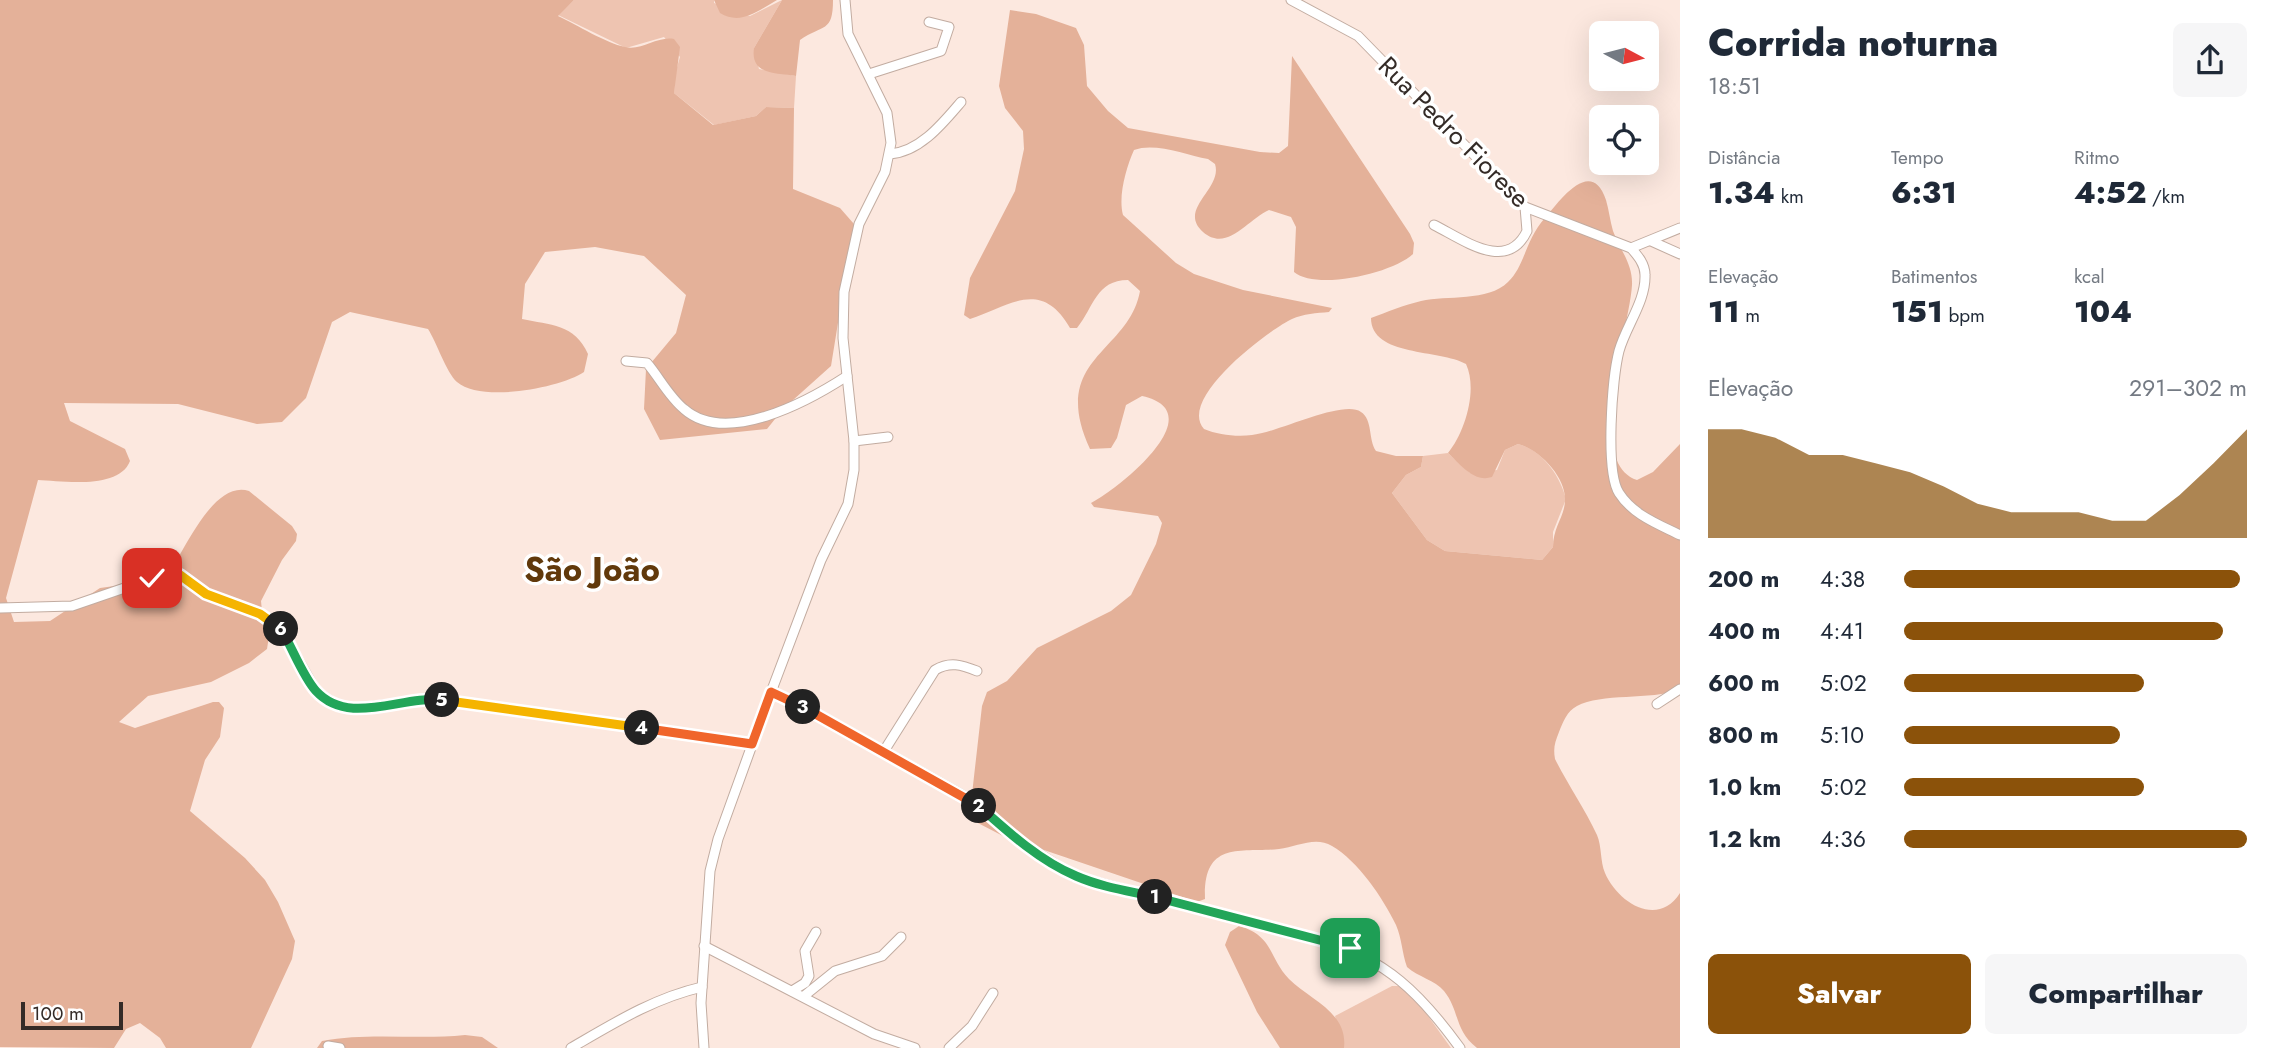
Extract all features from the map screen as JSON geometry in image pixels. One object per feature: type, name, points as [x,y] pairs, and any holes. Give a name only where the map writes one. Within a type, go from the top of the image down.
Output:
[{"type":"street","points":[[704,1048],[702,987],[710,871],[771,692],[821,560],[848,504],[854,470],[854,441],[842,313],[851,252],[859,224],[885,172],[890,154],[891,131],[887,113],[848,34],[845,0]]},
{"type":"street","name":"Rua Pedro Fiorese","points":[[1291,0],[1358,36],[1525,206],[1563,224],[1631,248]]},
{"type":"street","points":[[869,74],[941,51],[949,27],[929,22]]},
{"type":"street","points":[[890,154],[910,149],[942,123],[961,102]]},
{"type":"street","points":[[1434,225],[1467,242],[1502,253],[1513,250],[1522,242],[1527,231],[1525,206]]},
{"type":"street","points":[[1680,228],[1631,248],[1640,258],[1645,281],[1619,352],[1609,460],[1612,480],[1634,511],[1680,535]]},
{"type":"street","points":[[1651,241],[1680,254]]},
{"type":"street","points":[[626,361],[647,363],[683,409],[706,423],[719,424],[741,424],[811,396],[847,376]]},
{"type":"street","points":[[854,441],[888,437]]},
{"type":"street","points":[[0,608],[72,606],[168,573],[180,575],[206,594],[260,614],[279,626],[316,691],[338,706],[359,708],[435,699],[752,744]]},
{"type":"street","points":[[884,751],[935,670],[944,665],[956,664],[977,671]]},
{"type":"street","points":[[1657,704],[1680,690]]},
{"type":"street","points":[[771,692],[810,710],[973,801],[1013,836],[1073,876],[1098,885],[1187,903],[1321,940],[1369,958],[1404,981],[1460,1048]]},
{"type":"street","points":[[792,991],[805,983],[809,976],[805,951],[816,932]]},
{"type":"street","points":[[804,996],[835,971],[882,956],[901,937]]},
{"type":"street","points":[[704,946],[874,1034],[915,1048]]},
{"type":"street","points":[[571,1048],[645,1006],[673,993],[702,987]]},
{"type":"street","points":[[949,1048],[972,1026],[993,993]]},
{"type":"street","points":[[328,1046],[340,1048]]},
{"type":"shaded area","points":[[0,0],[574,0],[558,16],[609,42],[631,48],[674,39],[680,47],[674,93],[713,125],[756,116],[766,107],[794,108],[793,189],[840,208],[854,224],[831,366],[783,409],[767,429],[660,440],[644,409],[646,369],[676,333],[686,295],[644,256],[595,247],[545,252],[525,284],[522,319],[569,331],[583,344],[588,354],[584,372],[540,388],[484,392],[468,388],[453,377],[428,329],[350,312],[332,322],[306,398],[282,422],[257,424],[178,404],[64,403],[70,421],[125,449],[130,461],[124,470],[102,480],[38,480],[6,598],[14,622],[50,621],[100,588],[165,579],[211,508],[235,490],[249,491],[292,526],[297,534],[296,541],[282,560],[261,601],[263,621],[269,636],[267,649],[249,663],[211,682],[148,696],[119,722],[135,728],[213,702],[219,702],[224,708],[220,737],[205,760],[190,811],[245,858],[265,880],[295,941],[292,959],[251,1048],[166,1048],[160,1038],[140,1023],[126,1029],[114,1048],[0,1047]]},
{"type":"shaded area","points":[[574,0],[714,0],[714,3],[750,16],[782,0],[754,48],[759,69],[796,76],[794,108],[766,107],[756,116],[714,125],[674,93],[675,74],[680,57],[664,37],[626,48],[558,15]]},
{"type":"shaded area","points":[[714,0],[777,0],[750,15],[735,18],[720,13]]},
{"type":"shaded area","points":[[782,0],[833,0],[829,23],[800,40],[796,76],[766,71],[760,68],[754,57],[754,48]]},
{"type":"shaded area","points":[[1010,10],[1036,14],[1076,28],[1084,45],[1087,86],[1108,111],[1128,128],[1260,152],[1279,153],[1288,146],[1292,56],[1410,234],[1414,243],[1413,254],[1389,268],[1355,277],[1319,280],[1305,277],[1294,272],[1296,227],[1291,217],[1269,210],[1229,237],[1212,237],[1196,224],[1195,215],[1213,182],[1215,164],[1208,159],[1161,148],[1134,150],[1121,199],[1123,215],[1176,263],[1194,274],[1243,290],[1332,308],[1329,312],[1292,319],[1264,337],[1228,367],[1203,401],[1199,416],[1204,429],[1228,435],[1252,435],[1325,413],[1352,409],[1361,412],[1369,425],[1376,451],[1396,456],[1423,456],[1421,467],[1406,475],[1392,493],[1427,540],[1445,551],[1542,560],[1553,547],[1564,506],[1564,491],[1550,465],[1518,444],[1505,450],[1492,477],[1473,475],[1462,467],[1448,453],[1460,434],[1468,410],[1471,386],[1466,364],[1394,346],[1382,340],[1374,331],[1371,318],[1421,301],[1479,295],[1500,288],[1514,276],[1538,226],[1566,194],[1584,182],[1592,182],[1600,187],[1613,231],[1632,277],[1614,391],[1611,421],[1613,448],[1621,468],[1637,480],[1653,472],[1680,444],[1680,690],[1655,695],[1599,699],[1577,706],[1562,724],[1555,742],[1554,755],[1597,835],[1605,873],[1619,894],[1629,902],[1650,910],[1661,909],[1680,893],[1680,1048],[1477,1048],[1464,1034],[1444,991],[1407,967],[1396,925],[1369,881],[1342,853],[1326,843],[1313,842],[1279,849],[1227,853],[1217,858],[1210,867],[1205,899],[1197,902],[1003,836],[976,822],[971,803],[982,706],[987,692],[1007,681],[1037,648],[1111,611],[1131,595],[1156,544],[1162,523],[1158,516],[1094,507],[1091,503],[1121,483],[1154,450],[1165,433],[1169,418],[1162,405],[1142,396],[1126,405],[1117,438],[1111,448],[1090,449],[1080,419],[1079,395],[1084,375],[1133,312],[1140,291],[1128,280],[1117,281],[1102,290],[1077,328],[1070,328],[1059,313],[1048,304],[1036,300],[1012,303],[970,319],[964,315],[970,278],[1015,191],[1024,149],[1023,131],[1005,108],[999,86]]},
{"type":"shaded area","points":[[1518,444],[1535,452],[1549,465],[1566,499],[1553,532],[1553,547],[1542,560],[1445,551],[1427,540],[1392,493],[1406,475],[1421,467],[1423,456],[1448,453],[1470,473],[1497,470],[1505,450]]},
{"type":"shaded area","points":[[1239,926],[1259,935],[1289,979],[1334,1016],[1344,1036],[1344,1048],[1280,1048],[1257,1012],[1225,945],[1230,932]]},
{"type":"shaded area","points":[[1392,986],[1401,986],[1418,1002],[1451,1048],[1344,1048],[1335,1016]]},
{"type":"shaded area","points":[[465,1035],[482,1037],[498,1048],[317,1048],[322,1041],[340,1038]]},
{"type":"district","name":"São João","points":[[592,569]]},
{"type":"route","points":[[152,578],[168,573],[180,575],[206,594],[260,614],[279,626],[316,691],[338,706],[359,708],[435,699],[752,744],[771,692],[810,710],[973,801],[1013,836],[1073,876],[1098,885],[1187,903],[1350,948]]}]
